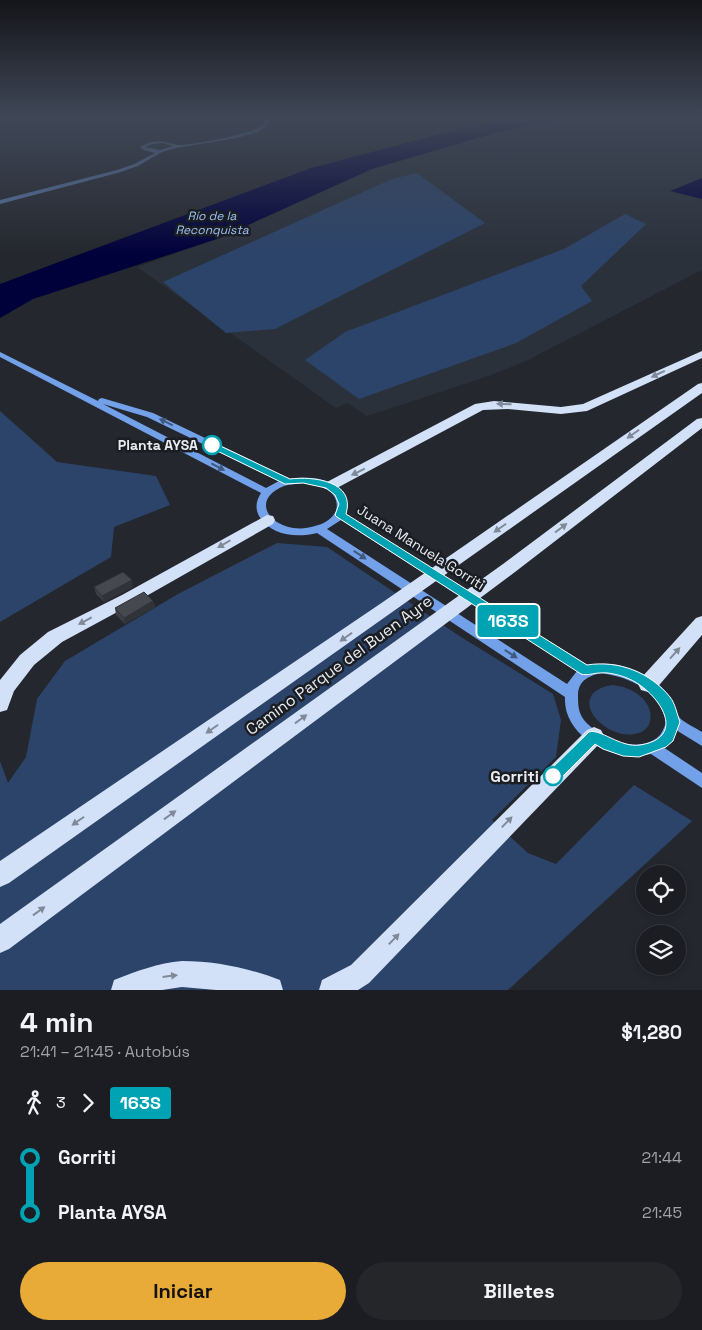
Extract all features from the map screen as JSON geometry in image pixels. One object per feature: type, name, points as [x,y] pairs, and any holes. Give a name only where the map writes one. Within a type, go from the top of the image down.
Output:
[{"type":"highway","points":[[330,486],[480,407],[494,404],[520,405],[573,412],[702,354]]},
{"type":"highway","name":"Camino Parque del Buen Ayre","points":[[0,875],[386,609],[702,387]]},
{"type":"highway","name":"Camino Parque del Buen Ayre","points":[[0,940],[508,568],[702,422]]},
{"type":"highway","points":[[0,704],[5,688],[27,660],[55,637],[128,599],[267,520]]},
{"type":"highway","points":[[648,684],[702,623]]},
{"type":"highway","points":[[332,990],[360,974],[594,736]]},
{"type":"highway","points":[[124,990],[154,978],[195,973],[232,979],[270,990]]},
{"type":"main road","points":[[0,354],[268,493]]},
{"type":"main road","points":[[82,395],[150,414],[289,482]]},
{"type":"main road","points":[[303,480],[317,481],[330,486],[340,494],[344,504],[340,515],[335,520],[320,528],[305,532],[290,531],[276,527],[261,513],[262,499],[280,484],[303,480]]},
{"type":"main road","name":"Juana Manuela Gorriti","points":[[340,515],[586,671]]},
{"type":"main road","points":[[320,528],[570,693]]},
{"type":"main road","points":[[674,722],[668,737],[653,748],[639,751],[623,750],[608,745],[582,727],[573,716],[569,704],[570,693],[573,684],[586,671],[601,668],[633,675],[648,684],[666,701],[674,722],[702,740]]},
{"type":"main road","points":[[653,748],[702,781]]},
{"type":"street","points":[[0,202],[119,171],[135,164]]},
{"type":"shaded area","points":[[388,164],[702,164],[702,270],[526,361],[486,377],[367,416],[347,403],[336,408],[137,267],[217,239],[372,169]]},
{"type":"shaded area","points":[[417,173],[485,223],[275,329],[226,333],[163,282],[392,179]]},
{"type":"shaded area","points":[[625,214],[646,224],[581,286],[592,301],[516,343],[359,399],[305,360],[345,332],[564,249]]},
{"type":"shaded area","points":[[0,411],[57,462],[156,476],[170,505],[114,527],[111,557],[0,622]]},
{"type":"shaded area","points":[[277,543],[327,547],[461,637],[553,694],[561,720],[556,757],[492,820],[528,853],[556,864],[634,785],[692,821],[644,865],[636,865],[636,872],[508,990],[0,990],[0,761],[8,783],[26,757],[37,699],[65,661],[178,594]]},
{"type":"shaded area","points":[[612,685],[630,690],[645,701],[651,718],[647,728],[642,732],[623,734],[611,730],[593,715],[589,706],[591,697],[598,690]]},
{"type":"water","name":"Río de la Reconquista","points":[[326,164],[388,164],[372,169],[217,239],[33,299],[0,318],[0,284]]},
{"type":"water","points":[[702,178],[702,199],[670,191]]},
{"type":"building","points":[[123,572],[132,580],[102,596],[94,587]]},
{"type":"building","points":[[144,592],[153,601],[124,618],[115,608]]},
{"type":"bus line","name":"163S","points":[[212,445],[289,482],[317,481],[330,486],[340,494],[344,504],[340,515],[586,671],[601,668],[633,675],[648,684],[666,701],[674,722],[668,737],[661,743],[653,748],[639,751],[623,750],[608,745],[594,736],[553,776]]},
{"type":"place","name":"Planta AYSA","points":[[212,445]]},
{"type":"place","name":"Gorriti","points":[[553,776]]}]
